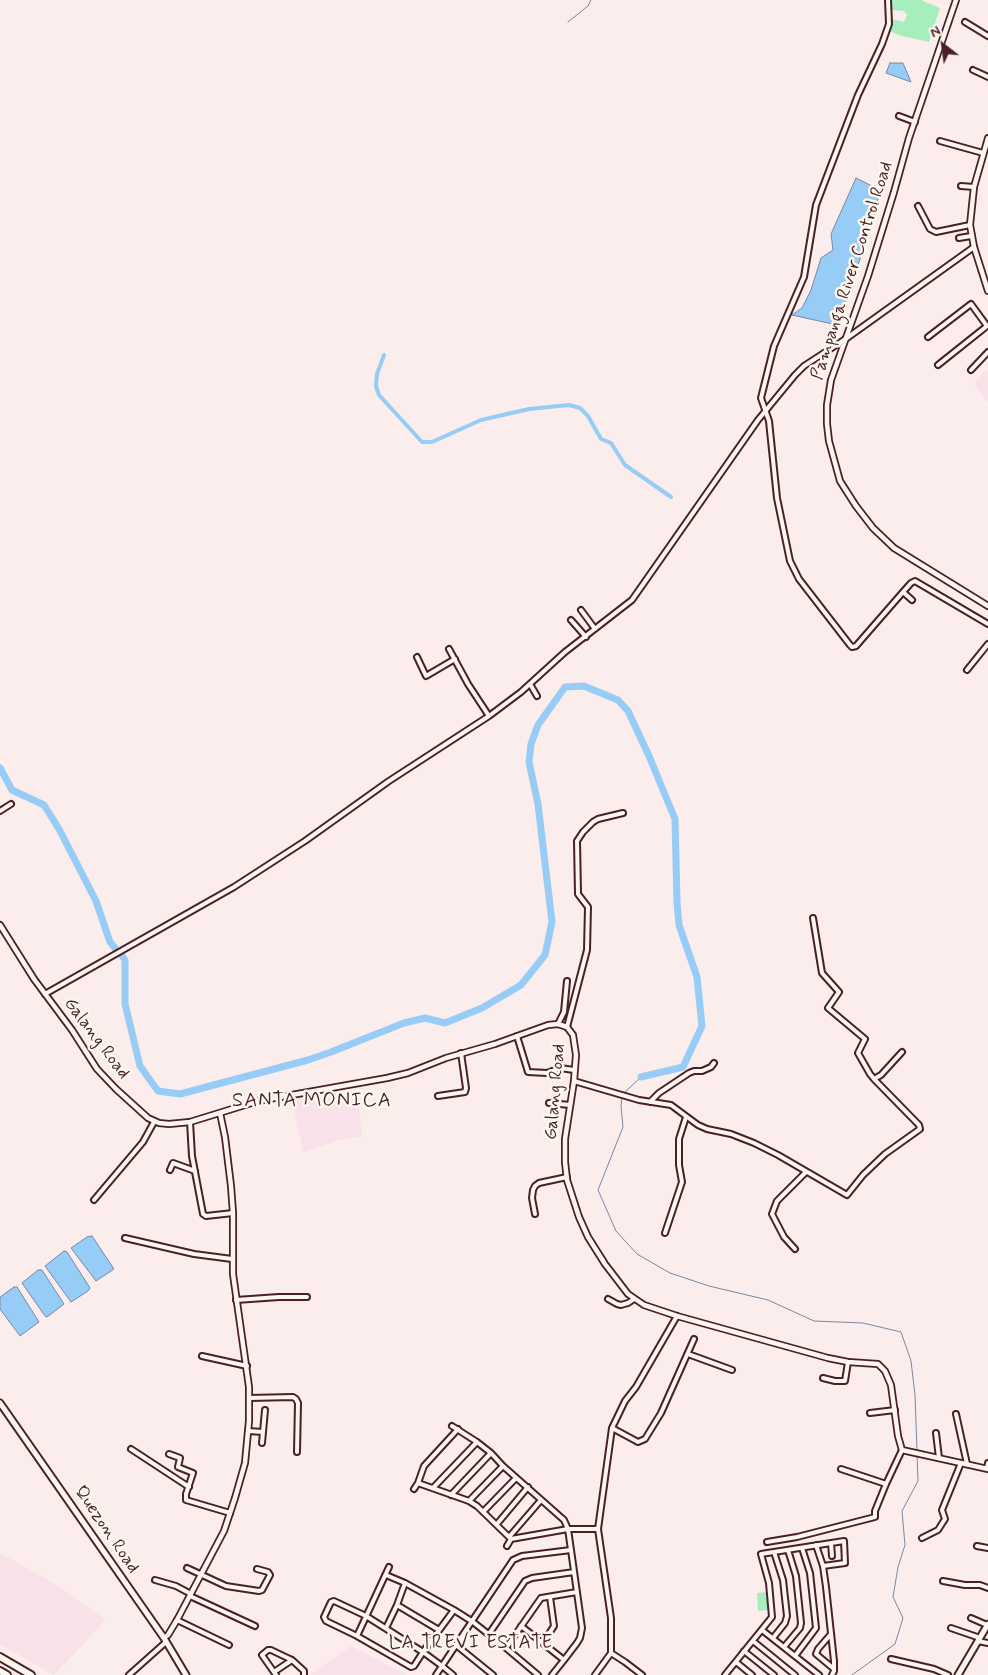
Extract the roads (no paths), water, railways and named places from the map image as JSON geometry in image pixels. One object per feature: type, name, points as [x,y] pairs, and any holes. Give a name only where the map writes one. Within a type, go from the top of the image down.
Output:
[{"type":"highway","points":[[0,1657],[31,1675]]},
{"type":"highway","points":[[0,1674],[7,1675]]},
{"type":"main road","name":"Quezon Road","points":[[0,1403],[165,1640],[186,1675]]},
{"type":"main road","points":[[958,1675],[988,1625]]},
{"type":"street","points":[[888,0],[889,24],[858,95],[816,205],[804,277],[774,346],[760,398],[769,421],[772,461],[790,561],[799,579],[836,629],[852,647],[856,646],[914,581],[988,624]]},
{"type":"street","name":"Pampanga River Control Road","points":[[956,0],[914,122],[885,222],[847,338],[831,380],[827,405],[828,437],[841,483],[873,528],[894,548],[988,606]]},
{"type":"street","points":[[965,22],[988,36]]},
{"type":"street","points":[[974,70],[988,77]]},
{"type":"street","points":[[899,116],[914,122]]},
{"type":"street","points":[[988,138],[974,187],[970,225],[971,236],[988,291]]},
{"type":"street","points":[[940,141],[983,153]]},
{"type":"street","points":[[961,186],[974,187]]},
{"type":"street","points":[[918,206],[930,229],[936,232],[970,225]]},
{"type":"street","points":[[958,238],[971,236]]},
{"type":"street","points":[[45,994],[234,887],[305,841],[389,781],[489,716],[530,684],[565,652],[632,600],[692,512],[765,411],[787,382],[801,368],[847,338],[974,247]]},
{"type":"street","points":[[928,336],[971,304],[987,326],[938,365]]},
{"type":"street","points":[[971,370],[988,352]]},
{"type":"street","points":[[903,592],[912,600]]},
{"type":"street","points":[[581,610],[595,630]]},
{"type":"street","points":[[571,620],[586,637]]},
{"type":"street","points":[[967,670],[988,644]]},
{"type":"street","points":[[449,649],[468,684],[489,716]]},
{"type":"street","points":[[417,657],[426,676],[455,659]]},
{"type":"street","points":[[530,684],[537,696]]},
{"type":"street","points":[[0,811],[11,804]]},
{"type":"street","points":[[568,1027],[585,957],[588,931],[588,907],[578,894],[577,841],[593,822],[624,813]]},
{"type":"street","points":[[574,1081],[628,1097],[671,1106],[686,1118],[707,1129],[731,1134],[778,1155],[847,1195],[885,1154],[920,1129],[870,1074],[858,1053],[865,1039],[828,1008],[839,992],[822,974],[813,918]]},
{"type":"street","name":"Galang Road","points":[[0,925],[97,1069],[116,1090],[154,1122],[168,1124],[190,1122],[258,1101],[366,1083],[408,1073],[461,1053],[495,1044],[548,1025],[558,1024],[568,1027],[575,1041],[574,1081],[565,1139],[567,1177],[579,1217],[588,1237],[614,1277],[634,1299],[653,1309],[828,1358],[848,1362],[870,1362],[881,1367],[885,1371],[891,1385],[898,1436],[903,1450]]},
{"type":"street","points":[[558,1024],[563,1015],[567,981]]},
{"type":"street","points":[[516,1036],[528,1072],[547,1073],[560,1068],[574,1070]]},
{"type":"street","points":[[874,1079],[882,1075],[902,1052]]},
{"type":"street","points":[[438,1096],[465,1092],[461,1053]]},
{"type":"street","points":[[650,1102],[659,1093],[689,1073],[702,1071],[711,1067],[714,1063]]},
{"type":"street","points":[[550,1103],[570,1105]]},
{"type":"street","points":[[129,1675],[165,1640],[177,1620],[224,1531],[245,1463],[249,1398],[247,1366],[236,1300],[232,1259],[233,1213],[229,1164],[220,1113]]},
{"type":"street","points":[[665,1233],[682,1182],[679,1165],[679,1139],[686,1118]]},
{"type":"street","points":[[94,1200],[143,1142],[154,1122]]},
{"type":"street","points":[[190,1122],[192,1156],[202,1214],[206,1216],[233,1213]]},
{"type":"street","points":[[170,1170],[173,1163],[195,1171]]},
{"type":"street","points":[[795,1249],[784,1237],[772,1214],[777,1201],[806,1172]]},
{"type":"street","points":[[535,1214],[532,1198],[535,1186],[539,1183],[567,1177]]},
{"type":"street","points":[[125,1238],[194,1254],[232,1259]]},
{"type":"street","points":[[236,1300],[307,1297]]},
{"type":"street","points":[[608,1299],[621,1305],[634,1299]]},
{"type":"street","points":[[595,1675],[610,1653],[611,1618],[598,1529],[612,1428],[677,1316]]},
{"type":"street","points":[[612,1428],[638,1442],[645,1439],[661,1413],[694,1339]]},
{"type":"street","points":[[688,1354],[732,1370]]},
{"type":"street","points":[[202,1356],[247,1366]]},
{"type":"street","points":[[823,1378],[845,1381],[848,1362]]},
{"type":"street","points":[[249,1398],[293,1397],[296,1399],[298,1403],[297,1452]]},
{"type":"street","points":[[262,1443],[265,1410]]},
{"type":"street","points":[[870,1413],[894,1410]]},
{"type":"street","points":[[956,1414],[967,1464]]},
{"type":"street","points":[[452,1426],[491,1453],[516,1478],[564,1520],[568,1529],[582,1633],[577,1644],[552,1675]]},
{"type":"street","points":[[414,1489],[424,1466],[458,1429]]},
{"type":"street","points":[[248,1431],[263,1432]]},
{"type":"street","points":[[936,1433],[939,1458]]},
{"type":"street","points":[[433,1488],[477,1442]]},
{"type":"street","points":[[131,1449],[189,1487]]},
{"type":"street","points":[[768,1542],[797,1537],[875,1517],[886,1484],[903,1450],[988,1467]]},
{"type":"street","points":[[451,1494],[491,1453]]},
{"type":"street","points":[[169,1454],[180,1458],[178,1467],[193,1473]]},
{"type":"street","points":[[922,1538],[938,1530],[944,1522],[942,1510],[961,1463]]},
{"type":"street","points":[[469,1501],[503,1466]]},
{"type":"street","points":[[195,1468],[186,1494],[186,1500],[230,1512]]},
{"type":"street","points":[[840,1469],[886,1484]]},
{"type":"street","points":[[484,1512],[516,1478]]},
{"type":"street","points":[[418,1483],[469,1501],[484,1512],[510,1538]]},
{"type":"street","points":[[497,1524],[528,1487]]},
{"type":"street","points":[[507,1546],[510,1538],[541,1500]]},
{"type":"street","points":[[510,1538],[568,1529],[598,1529]]},
{"type":"street","points":[[728,1674],[770,1620],[772,1613],[768,1580],[760,1555],[762,1553],[844,1541],[845,1563],[823,1566]]},
{"type":"street","points":[[830,1543],[832,1556]]},
{"type":"street","points":[[816,1545],[823,1566],[834,1669],[832,1675]]},
{"type":"street","points":[[977,1546],[988,1548]]},
{"type":"street","points":[[795,1656],[816,1628],[810,1573],[802,1548]]},
{"type":"street","points":[[436,1675],[513,1560],[522,1556],[571,1550]]},
{"type":"street","points":[[784,1647],[800,1628],[801,1623],[796,1576],[788,1550]]},
{"type":"street","points":[[773,1638],[785,1623],[787,1616],[783,1580],[774,1552]]},
{"type":"street","points":[[357,1636],[389,1567]]},
{"type":"street","points":[[187,1568],[226,1586],[259,1591],[262,1590],[270,1573],[258,1569]]},
{"type":"street","points":[[488,1634],[528,1579],[574,1572]]},
{"type":"street","points":[[386,1575],[405,1583],[473,1622],[538,1675]]},
{"type":"street","points":[[155,1580],[176,1586],[190,1595],[255,1626]]},
{"type":"street","points":[[943,1581],[955,1584],[980,1585],[988,1588]]},
{"type":"street","points":[[386,1628],[405,1583]]},
{"type":"street","points":[[506,1648],[539,1600],[543,1597],[577,1592]]},
{"type":"street","points":[[543,1643],[554,1626],[550,1597]]},
{"type":"street","points":[[454,1610],[423,1652],[414,1666],[411,1667],[357,1636],[326,1621],[324,1617],[331,1602],[334,1601],[386,1628],[423,1652],[454,1675]]},
{"type":"street","points":[[397,1605],[439,1630]]},
{"type":"street","points":[[971,1618],[988,1625]]},
{"type":"street","points":[[177,1620],[229,1645]]},
{"type":"street","points":[[521,1626],[564,1660]]},
{"type":"street","points":[[951,1628],[988,1643]]},
{"type":"street","points":[[762,1630],[819,1675]]},
{"type":"street","points":[[831,1634],[816,1654],[834,1669]]},
{"type":"street","points":[[753,1641],[795,1675]]},
{"type":"street","points":[[456,1645],[493,1675]]},
{"type":"street","points":[[292,1660],[275,1674],[262,1655],[271,1650],[292,1660],[304,1671],[304,1675]]},
{"type":"street","points":[[744,1651],[774,1675]]},
{"type":"street","points":[[610,1653],[642,1675]]},
{"type":"street","points":[[890,1659],[934,1669],[948,1675]]},
{"type":"street","points":[[736,1662],[752,1675]]},
{"type":"water","points":[[890,63],[903,63],[911,82],[886,73]]},
{"type":"water","points":[[856,178],[880,190],[872,225],[837,325],[792,315],[802,308],[811,290],[821,258],[833,250],[831,234]]},
{"type":"water","points":[[92,1236],[114,1269],[96,1281],[71,1248],[87,1237]]},
{"type":"water","points":[[64,1251],[67,1252],[90,1288],[71,1302],[45,1266]]},
{"type":"water","points":[[38,1270],[42,1270],[64,1304],[47,1317],[22,1283]]},
{"type":"water","points":[[14,1287],[17,1287],[39,1322],[20,1336],[0,1309],[0,1297]]},
{"type":"waterway","points":[[568,22],[588,6],[591,0]]},
{"type":"waterway","points":[[384,355],[377,374],[376,386],[379,395],[422,442],[432,442],[481,420],[529,409],[569,405],[580,408],[588,416],[601,439],[611,443],[625,465],[671,497]]},
{"type":"waterway","points":[[120,953],[125,960],[125,1004],[140,1066],[158,1091],[180,1094],[308,1060],[404,1023],[425,1018],[445,1023],[482,1008],[521,985],[545,955],[552,922],[538,804],[529,762],[531,744],[538,725],[565,687],[584,686],[618,700],[628,711],[675,819],[679,925],[697,977],[702,1026],[683,1067],[641,1077]]},
{"type":"waterway","points":[[0,768],[12,790],[44,805],[59,829],[96,901],[110,942],[115,948]]},
{"type":"waterway","points":[[624,1093],[641,1077]]},
{"type":"waterway","points":[[622,1097],[623,1127],[598,1190],[616,1231],[637,1254],[670,1273],[709,1286],[768,1300],[814,1321],[863,1323],[901,1332],[911,1361],[915,1395],[917,1450]]},
{"type":"waterway","points":[[852,1675],[895,1644],[903,1618],[893,1597],[898,1567],[905,1545],[902,1511],[918,1481],[917,1454]]},
{"type":"district","name":"SANTA MONICA","points":[[312,1102]]},
{"type":"district","name":"LA TREVI ESTATE","points":[[471,1644]]}]
